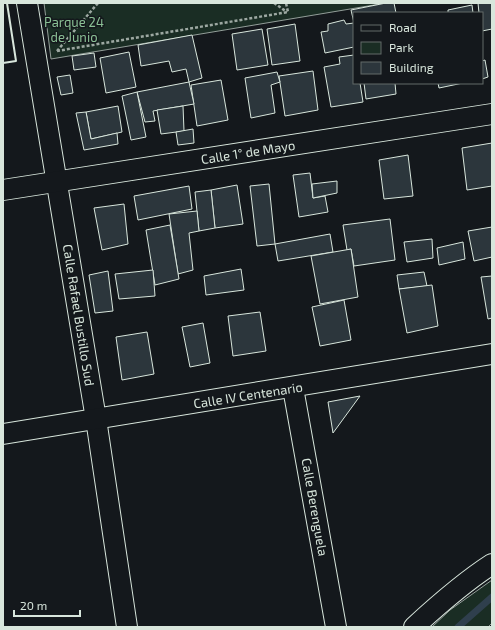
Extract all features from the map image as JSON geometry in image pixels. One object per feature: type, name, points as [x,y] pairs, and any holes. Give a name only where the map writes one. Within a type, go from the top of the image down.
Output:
[{"type":"street","name":"Calle Rafael Bustillo Sud","points":[[28,3],[96,419],[127,627]]},
{"type":"street","name":"Calle 1° de Mayo","points":[[3,190],[492,114]]},
{"type":"street","name":"Calle IV Centenario","points":[[3,434],[293,388],[492,354]]},
{"type":"street","name":"Calle Berenguela","points":[[293,388],[336,627]]},
{"type":"street","points":[[414,627],[438,604],[492,564]]},
{"type":"path","points":[[57,51],[98,3]]},
{"type":"path","points":[[274,3],[288,12]]},
{"type":"path","points":[[286,3],[288,12]]},
{"type":"path","points":[[36,55],[288,12]]},
{"type":"green space","name":"Parque 24 de Junio","points":[[44,3],[386,3],[51,59]]},
{"type":"green space","points":[[492,580],[492,623],[488,627],[432,627],[450,610]]},
{"type":"building","points":[[386,3],[394,3],[396,12],[353,12],[353,19],[351,10]]},
{"type":"building","points":[[478,3],[492,3],[492,29],[483,31],[483,12],[479,12]]},
{"type":"building","points":[[472,5],[473,12],[448,12],[448,10]]},
{"type":"building","points":[[344,20],[346,24],[353,23],[353,47],[325,53],[321,32],[328,31],[328,24]]},
{"type":"building","points":[[295,24],[300,61],[272,65],[267,29]]},
{"type":"building","points":[[262,29],[268,65],[237,70],[232,34]]},
{"type":"building","points":[[192,35],[202,78],[189,82],[186,69],[172,72],[169,61],[141,66],[138,45]]},
{"type":"building","points":[[129,52],[136,87],[106,93],[100,58]]},
{"type":"building","points":[[94,53],[96,67],[74,70],[72,56]]},
{"type":"building","points":[[353,55],[353,84],[360,84],[363,102],[331,107],[324,67],[340,64],[339,57]]},
{"type":"building","points":[[485,60],[488,77],[483,79],[483,61]]},
{"type":"building","points":[[313,71],[318,110],[285,116],[279,76]]},
{"type":"building","points":[[277,72],[280,82],[271,85],[275,113],[251,118],[245,78]]},
{"type":"building","points":[[70,75],[73,93],[61,95],[57,77]]},
{"type":"building","points":[[221,80],[228,120],[197,126],[191,85]]},
{"type":"building","points":[[189,82],[194,104],[153,111],[155,121],[145,122],[137,92]]},
{"type":"building","points":[[364,84],[395,84],[396,94],[366,99]]},
{"type":"building","points":[[438,84],[458,84],[439,88]]},
{"type":"building","points":[[137,92],[146,137],[131,140],[122,96]]},
{"type":"building","points":[[118,106],[122,132],[91,139],[86,112]]},
{"type":"building","points":[[183,106],[184,131],[161,134],[157,110]]},
{"type":"building","points":[[86,112],[91,139],[117,133],[118,144],[84,150],[76,113]]},
{"type":"building","points":[[193,129],[194,143],[178,145],[176,132]]},
{"type":"building","points":[[492,143],[492,186],[467,190],[462,148]]},
{"type":"building","points":[[408,155],[413,196],[384,199],[379,160]]},
{"type":"building","points":[[310,173],[313,198],[325,196],[328,212],[299,217],[293,175]]},
{"type":"building","points":[[337,181],[337,193],[313,198],[312,184]]},
{"type":"building","points":[[269,184],[275,244],[257,246],[250,186]]},
{"type":"building","points":[[237,185],[243,224],[215,228],[211,190]]},
{"type":"building","points":[[189,186],[192,209],[138,220],[134,196]]},
{"type":"building","points":[[211,190],[215,228],[199,231],[195,192]]},
{"type":"building","points":[[124,204],[128,244],[102,250],[94,208]]},
{"type":"building","points":[[197,211],[199,231],[189,233],[193,270],[178,274],[169,214]]},
{"type":"building","points":[[390,219],[395,260],[354,266],[351,249],[347,250],[343,225]]},
{"type":"building","points":[[170,225],[179,279],[155,285],[146,230]]},
{"type":"building","points":[[492,227],[492,257],[474,261],[468,231]]},
{"type":"building","points":[[330,234],[333,252],[278,261],[275,244]]},
{"type":"building","points":[[432,239],[433,258],[407,262],[404,242]]},
{"type":"building","points":[[463,242],[465,259],[439,265],[437,248]]},
{"type":"building","points":[[351,249],[358,297],[320,304],[311,256]]},
{"type":"building","points":[[241,269],[244,290],[206,295],[204,276]]},
{"type":"building","points":[[153,270],[155,296],[119,299],[115,274]]},
{"type":"building","points":[[108,271],[113,311],[95,313],[89,275]]},
{"type":"building","points":[[424,272],[427,286],[399,289],[397,275]]},
{"type":"building","points":[[492,276],[492,318],[488,319],[481,277]]},
{"type":"building","points":[[432,285],[438,326],[407,333],[399,289]]},
{"type":"building","points":[[344,300],[351,340],[320,346],[312,307]]},
{"type":"building","points":[[260,312],[266,351],[233,356],[228,316]]},
{"type":"building","points":[[203,323],[210,363],[190,367],[182,327]]},
{"type":"building","points":[[147,332],[154,374],[122,380],[116,337]]},
{"type":"building","points":[[360,396],[333,433],[328,402]]},
{"type":"waterway","points":[[458,627],[492,597]]},
{"type":"wall","points":[[3,63],[16,61],[7,3]]}]
